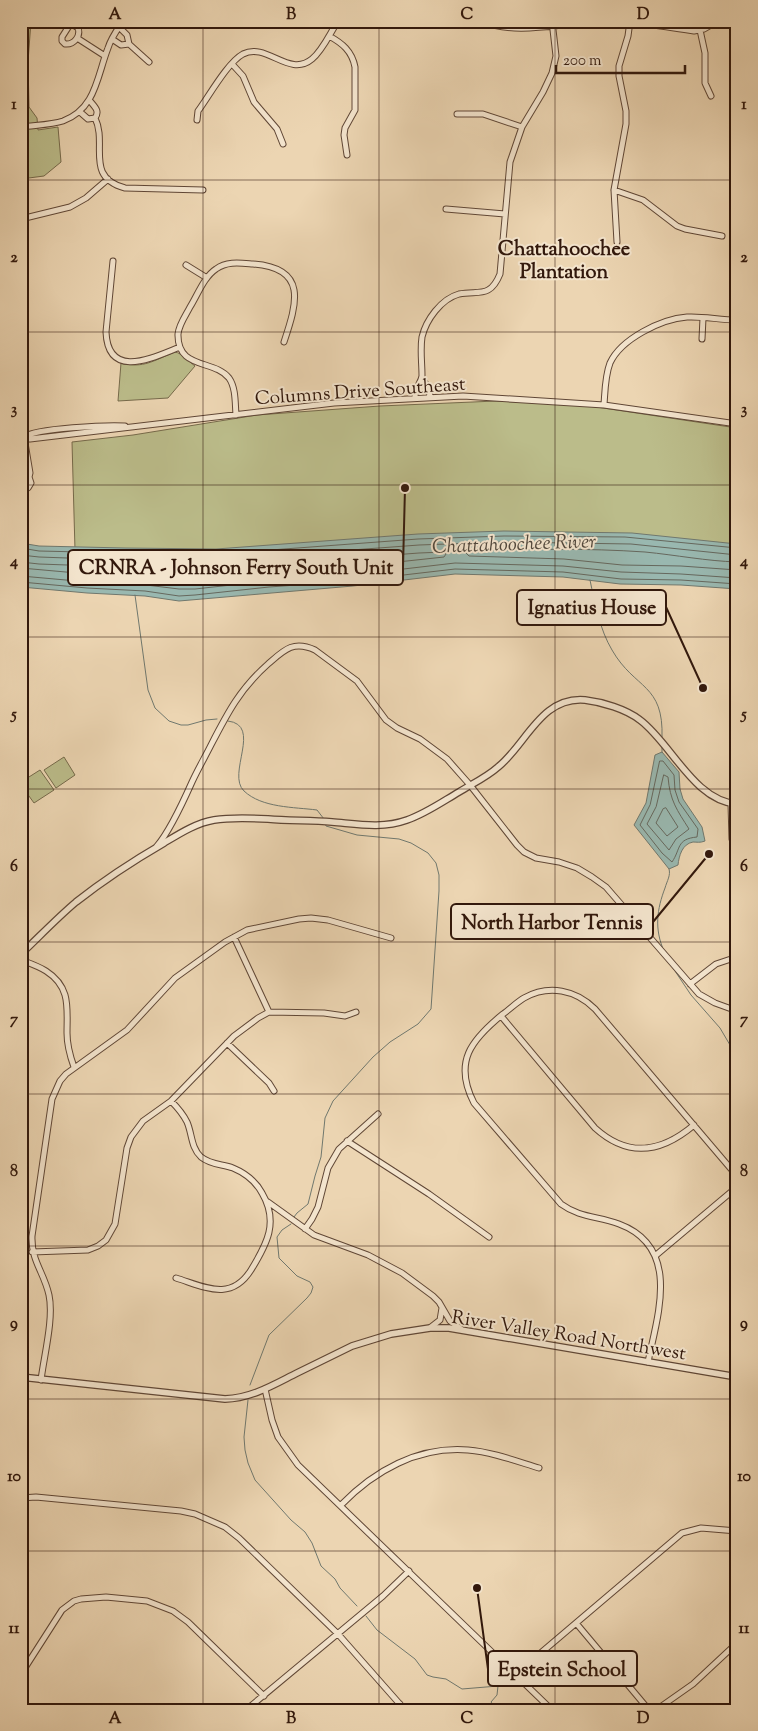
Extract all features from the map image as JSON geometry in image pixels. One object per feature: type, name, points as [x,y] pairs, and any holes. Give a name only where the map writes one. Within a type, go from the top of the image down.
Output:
[{"type":"street","points":[[21,127],[62,121],[80,112],[90,101],[112,39],[123,21]]},
{"type":"street","points":[[197,120],[198,111],[232,64],[245,53],[256,51],[270,55],[288,65],[300,64],[313,58],[338,21]]},
{"type":"street","points":[[480,21],[491,26],[507,28],[552,23],[630,22],[700,30],[710,27],[718,21]]},
{"type":"street","points":[[617,242],[614,190],[626,124],[626,111],[619,76],[619,66],[630,22]]},
{"type":"street","points":[[415,398],[416,388],[422,379],[422,337],[431,317],[451,297],[459,294],[482,292],[492,287],[498,280],[502,270],[510,162],[522,127],[544,92],[552,73],[556,56],[552,23]]},
{"type":"street","points":[[119,27],[127,35],[129,44],[149,62]]},
{"type":"street","points":[[700,30],[705,53],[705,84],[711,96]]},
{"type":"street","points":[[329,36],[348,49],[354,60],[355,110],[346,125],[344,136],[347,156]]},
{"type":"street","points":[[77,38],[105,56]]},
{"type":"street","points":[[112,39],[121,45],[129,44]]},
{"type":"street","points":[[232,64],[243,76],[254,102],[277,129],[283,144]]},
{"type":"street","points":[[90,101],[97,109],[94,118],[98,133],[99,162],[103,174],[113,183],[125,188],[203,190]]},
{"type":"street","points":[[80,112],[88,119],[94,118]]},
{"type":"street","points":[[457,114],[483,114],[522,127]]},
{"type":"street","points":[[21,219],[70,207],[81,202],[108,179]]},
{"type":"street","points":[[614,190],[643,200],[677,226],[722,236]]},
{"type":"street","points":[[446,209],[505,214]]},
{"type":"street","points":[[113,262],[106,340],[113,354],[123,361],[135,362],[180,347]]},
{"type":"street","points":[[236,415],[234,391],[228,377],[218,369],[190,360],[180,347],[178,336],[181,324],[206,278],[218,268],[232,263],[268,265],[282,271],[290,279],[296,301],[284,342]]},
{"type":"street","points":[[186,265],[206,278]]},
{"type":"street","points":[[604,405],[605,381],[608,368],[614,355],[624,344],[666,321],[685,317],[737,320]]},
{"type":"street","points":[[702,339],[703,318]]},
{"type":"street","points":[[21,337],[25,328]]},
{"type":"street","points":[[422,379],[429,388],[430,397]]},
{"type":"street","name":"Columns Drive Southeast","points":[[23,437],[30,439],[334,403],[482,396],[604,405],[737,424]]},
{"type":"street","points":[[21,488],[25,489],[31,483],[23,437]]},
{"type":"street","points":[[21,477],[29,477]]},
{"type":"street","points":[[154,848],[162,838],[189,790],[233,704],[256,674],[282,652],[296,646],[308,647],[350,675],[364,688],[376,709],[386,720],[397,728],[420,739],[447,759],[524,852],[536,858],[559,862],[577,868],[606,887],[699,994],[708,1000],[737,1011]]},
{"type":"street","points":[[21,954],[75,903],[119,870],[154,848],[196,826],[212,820],[238,818],[322,821],[369,826],[394,824],[420,815],[490,774],[505,762],[532,726],[544,715],[564,703],[584,700],[597,702],[626,712],[640,720],[649,727],[699,785],[714,796],[734,804],[732,839],[737,855]]},
{"type":"street","points":[[41,1380],[50,1304],[47,1287],[32,1252],[32,1236],[52,1099],[60,1081],[74,1067],[127,1030],[175,978],[234,936],[247,930],[311,918],[328,920],[391,938]]},
{"type":"street","points":[[234,936],[270,1012]]},
{"type":"street","points":[[690,984],[716,964],[737,957]]},
{"type":"street","points":[[21,960],[46,971],[60,985],[65,994],[68,1009],[68,1044],[74,1067]]},
{"type":"street","points":[[648,1362],[662,1288],[660,1271],[654,1256],[643,1239],[628,1228],[613,1222],[578,1214],[561,1204],[474,1103],[466,1080],[467,1056],[479,1036],[522,999],[539,992],[561,991],[580,997],[595,1009],[737,1176]]},
{"type":"street","points":[[32,1252],[88,1250],[106,1240],[115,1224],[127,1148],[131,1137],[143,1121],[171,1100],[247,1025],[270,1012],[324,1013],[345,1016],[356,1012]]},
{"type":"street","points":[[501,1016],[595,1128],[612,1141],[631,1148],[654,1147],[674,1140],[694,1125]]},
{"type":"street","points":[[227,1043],[274,1091]]},
{"type":"street","points":[[171,1100],[186,1120],[193,1145],[201,1157],[215,1164],[233,1168],[246,1175],[259,1187],[268,1202],[271,1218],[268,1238],[262,1253],[247,1276],[236,1286],[227,1290],[214,1289],[176,1278]]},
{"type":"street","points":[[305,1229],[318,1207],[328,1168],[339,1149],[378,1114]]},
{"type":"street","points":[[347,1141],[429,1194],[489,1237]]},
{"type":"street","points":[[654,1256],[737,1187]]},
{"type":"street","points":[[268,1202],[305,1229],[324,1240],[368,1254],[390,1265],[433,1296],[450,1321],[462,1330]]},
{"type":"street","points":[[271,1218],[285,1214]]},
{"type":"street","points":[[430,1328],[440,1320],[442,1308]]},
{"type":"street","name":"River Valley Road Northwest","points":[[21,1378],[225,1399],[245,1397],[265,1390],[352,1346],[378,1337],[430,1328],[462,1330],[737,1377]]},
{"type":"street","points":[[265,1390],[278,1436],[298,1465],[552,1710]]},
{"type":"street","points":[[340,1505],[360,1486],[382,1471],[400,1462],[436,1451],[473,1451],[516,1460],[539,1468]]},
{"type":"street","points":[[21,1498],[36,1497],[181,1511],[210,1519],[225,1527],[239,1538],[338,1634],[405,1710]]},
{"type":"street","points":[[516,1674],[682,1533],[701,1528],[737,1531]]},
{"type":"street","points":[[246,1710],[383,1596],[409,1571]]},
{"type":"street","points":[[21,1674],[62,1610],[74,1601],[106,1597],[147,1602],[173,1611],[188,1622],[264,1696]]},
{"type":"street","points":[[576,1623],[649,1710]]},
{"type":"street","points":[[656,1710],[693,1684],[737,1643]]},
{"type":"street","points":[[393,1710],[400,1704]]},
{"type":"green space","points":[[21,21],[31,21],[28,62],[29,107],[37,118],[38,130],[58,127],[61,162],[44,176],[21,179]]},
{"type":"green space","points":[[175,352],[195,366],[168,398],[118,401],[121,363],[129,365],[143,364]]},
{"type":"green space","points":[[496,401],[583,405],[737,428],[737,554],[334,550],[75,550],[72,442],[133,435],[257,415],[380,406]]},
{"type":"green space","points":[[64,757],[75,775],[56,788],[44,770]]},
{"type":"green space","points":[[40,770],[54,790],[34,803],[21,785],[21,782]]},
{"type":"water","name":"Chattahoochee River","points":[[504,531],[632,533],[737,544],[737,589],[681,585],[620,584],[563,577],[455,574],[353,586],[179,601],[145,596],[21,587],[21,543],[39,546],[216,549],[418,534]]},
{"type":"water","points":[[662,752],[679,772],[680,789],[683,799],[702,827],[705,841],[686,845],[680,854],[678,865],[669,869],[634,825],[646,803],[655,755]]},
{"type":"waterway","points":[[590,580],[604,634],[621,663],[653,697],[661,720],[662,738]]},
{"type":"waterway","points":[[135,595],[148,690],[155,708],[169,721],[181,725],[217,719]]},
{"type":"waterway","points":[[228,721],[238,724],[243,731],[244,740],[239,773],[240,783],[244,791],[251,797],[269,804],[317,810],[324,819]]},
{"type":"waterway","points":[[662,747],[662,752]]},
{"type":"waterway","points":[[294,1217],[308,1204],[321,1157],[325,1118],[333,1101],[373,1057],[390,1042],[418,1024],[431,1009],[439,891],[439,875],[436,863],[428,853],[411,843],[399,839],[357,835],[326,826],[325,823]]},
{"type":"waterway","points":[[664,951],[659,935],[658,919],[660,904],[669,876],[669,869]]},
{"type":"waterway","points":[[673,968],[691,995],[720,1028],[737,1061]]},
{"type":"waterway","points":[[250,1385],[269,1335],[307,1298],[313,1287],[310,1282],[297,1276],[279,1258],[277,1237],[282,1230],[291,1224]]},
{"type":"waterway","points":[[248,1400],[244,1437],[245,1450],[255,1480],[291,1520],[305,1532],[312,1543],[321,1566],[335,1579],[340,1588],[357,1606]]},
{"type":"waterway","points":[[366,1616],[377,1630],[415,1659],[427,1675],[446,1679],[462,1689],[498,1686],[497,1695],[491,1702],[497,1710]]},
{"type":"place","name":"CRNRA - Johnson Ferry South Unit","points":[[405,488]]},
{"type":"place","name":"Ignatius House","points":[[703,688]]},
{"type":"place","name":"North Harbor Tennis","points":[[709,854]]},
{"type":"place","name":"Epstein School","points":[[477,1588]]},
{"type":"district","name":"Chattahoochee Plantation","points":[[564,260]]}]
